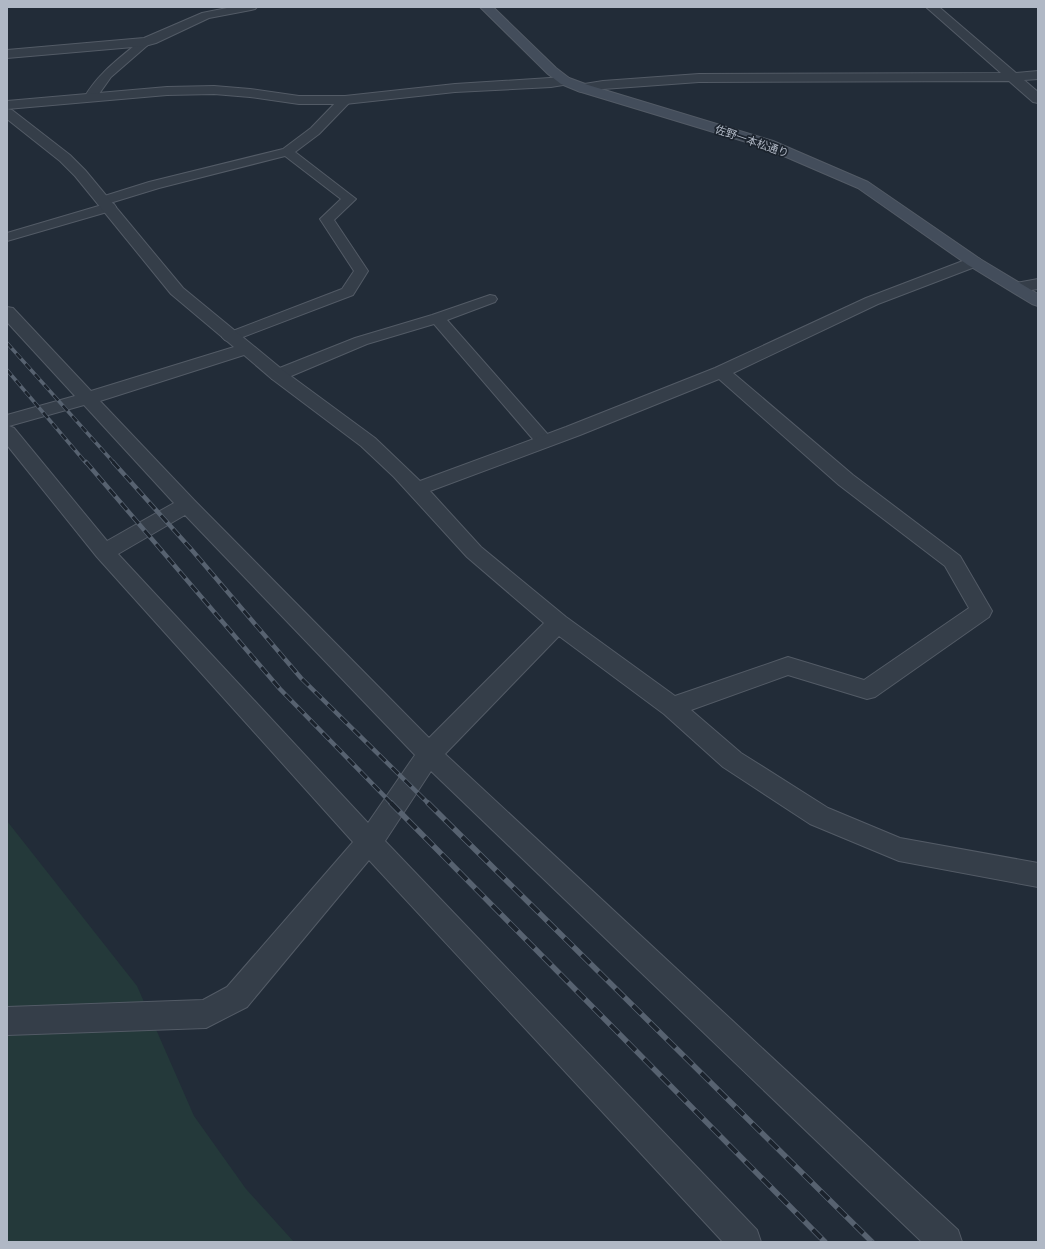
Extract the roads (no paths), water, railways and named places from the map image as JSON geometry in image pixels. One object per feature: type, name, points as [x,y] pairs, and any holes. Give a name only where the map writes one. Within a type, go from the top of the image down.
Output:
[{"type":"street","points":[[7,54],[145,42],[152,40],[205,11],[251,7]]},
{"type":"street","name":"佐野一本松通り","points":[[486,7],[540,60],[565,81],[583,88],[768,144],[863,185],[974,262],[1038,301]]},
{"type":"street","points":[[932,7],[1038,99]]},
{"type":"street","points":[[583,88],[603,85],[699,78],[1013,77],[1038,75]]},
{"type":"street","points":[[7,105],[167,91],[214,90],[250,93],[299,100],[345,100],[455,88],[565,81]]},
{"type":"street","points":[[7,113],[65,158],[80,173],[177,291],[230,337],[278,375],[368,442],[416,488],[474,552],[558,623],[672,707],[732,760],[820,816],[899,849],[1038,875]]},
{"type":"street","points":[[416,488],[544,441],[721,372],[872,301],[974,262]]},
{"type":"street","points":[[1017,287],[1038,284]]},
{"type":"street","points":[[7,312],[86,399],[187,505],[429,754],[946,1242]]},
{"type":"street","points":[[7,421],[86,399],[246,349]]},
{"type":"street","points":[[672,707],[788,666],[867,690],[981,611],[953,561],[846,480],[721,372]]},
{"type":"street","points":[[7,432],[104,552],[369,842],[745,1242]]},
{"type":"street","points":[[104,552],[187,505]]},
{"type":"street","points":[[7,1021],[206,1014],[237,997],[369,842],[429,754],[558,623]]},
{"type":"lane","points":[[90,98],[94,88],[104,77],[145,42]]},
{"type":"lane","points":[[7,237],[106,204],[154,185],[287,152],[315,131],[345,100]]},
{"type":"lane","points":[[230,337],[348,292],[361,271],[327,219],[349,198],[287,152]]},
{"type":"lane","points":[[278,375],[361,341],[437,318],[490,299]]},
{"type":"lane","points":[[437,318],[544,441]]},
{"type":"railway","points":[[7,343],[114,463]]},
{"type":"railway","points":[[7,370],[86,463]]},
{"type":"railway","points":[[86,462],[280,689],[392,804]]},
{"type":"railway","points":[[113,462],[191,549],[301,678],[429,804]]},
{"type":"railway","points":[[391,803],[825,1242]]},
{"type":"railway","points":[[428,803],[872,1242]]}]
